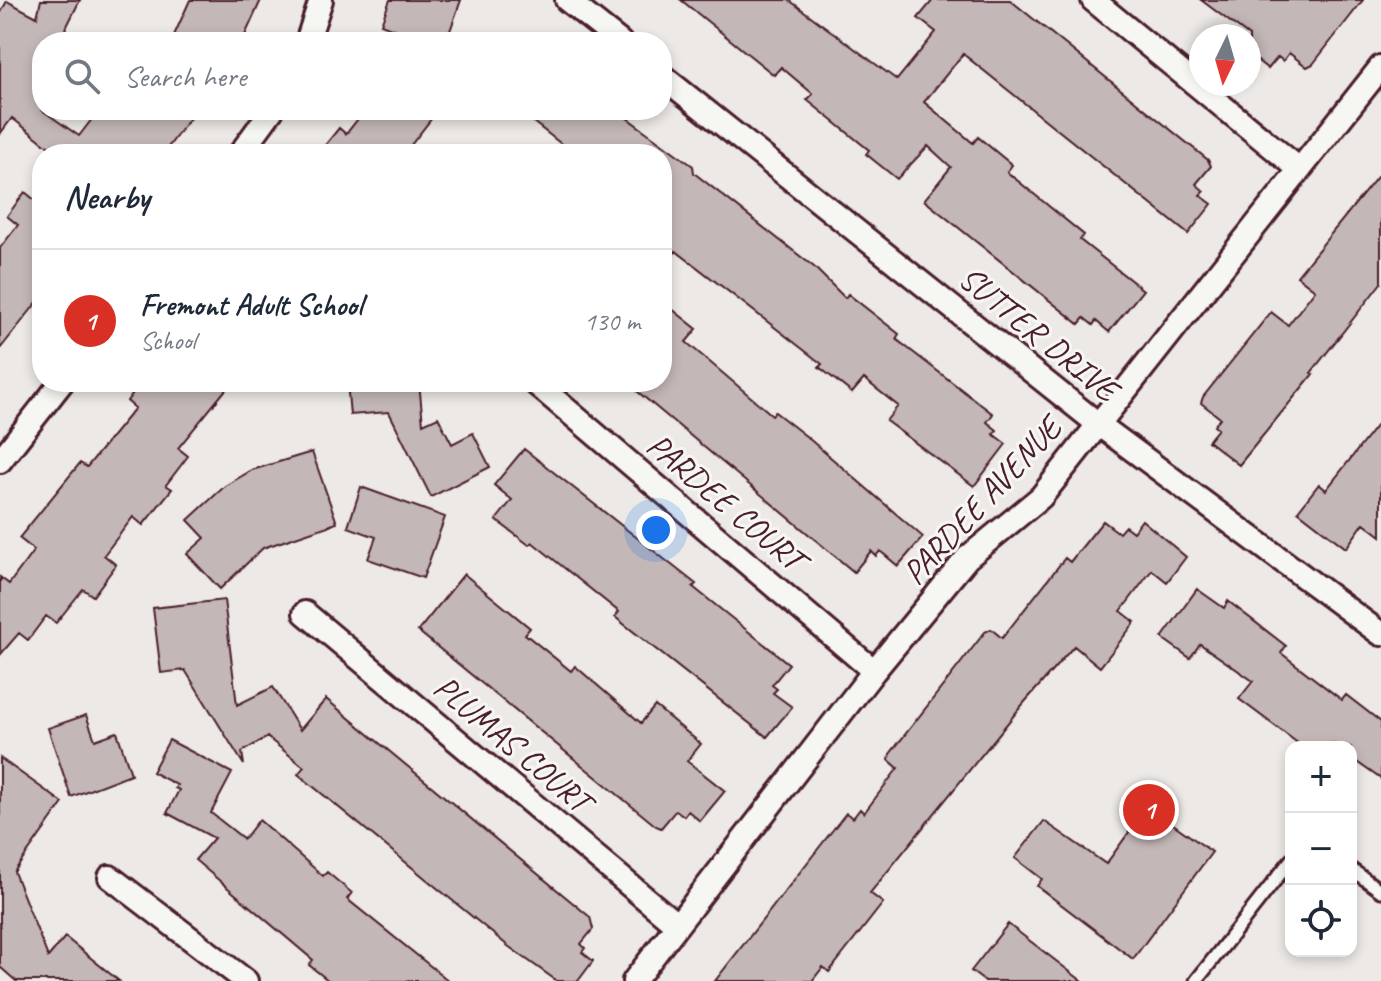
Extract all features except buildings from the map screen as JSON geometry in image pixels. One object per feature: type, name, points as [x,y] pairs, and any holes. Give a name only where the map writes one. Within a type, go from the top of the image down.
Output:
[{"type":"street","points":[[310,32],[321,0]]},
{"type":"street","points":[[567,0],[607,32]]},
{"type":"street","points":[[1093,0],[1299,169]]},
{"type":"street","name":"PARDEE AVENUE","points":[[634,981],[874,671],[967,558],[1041,497],[1381,67]]},
{"type":"street","name":"SUTTER DRIVE","points":[[672,84],[1098,424],[1377,624]]},
{"type":"street","points":[[247,144],[265,120]]},
{"type":"street","points":[[0,461],[54,392]]},
{"type":"street","name":"PARDEE COURT","points":[[546,392],[874,671]]},
{"type":"street","name":"PLUMAS COURT","points":[[305,613],[677,925]]},
{"type":"street","points":[[110,877],[246,981]]},
{"type":"lane","points":[[1196,981],[1285,868]]},
{"type":"lane","points":[[1357,873],[1381,891]]},
{"type":"place","name":"Fremont Adult School","points":[[1149,810]]}]
